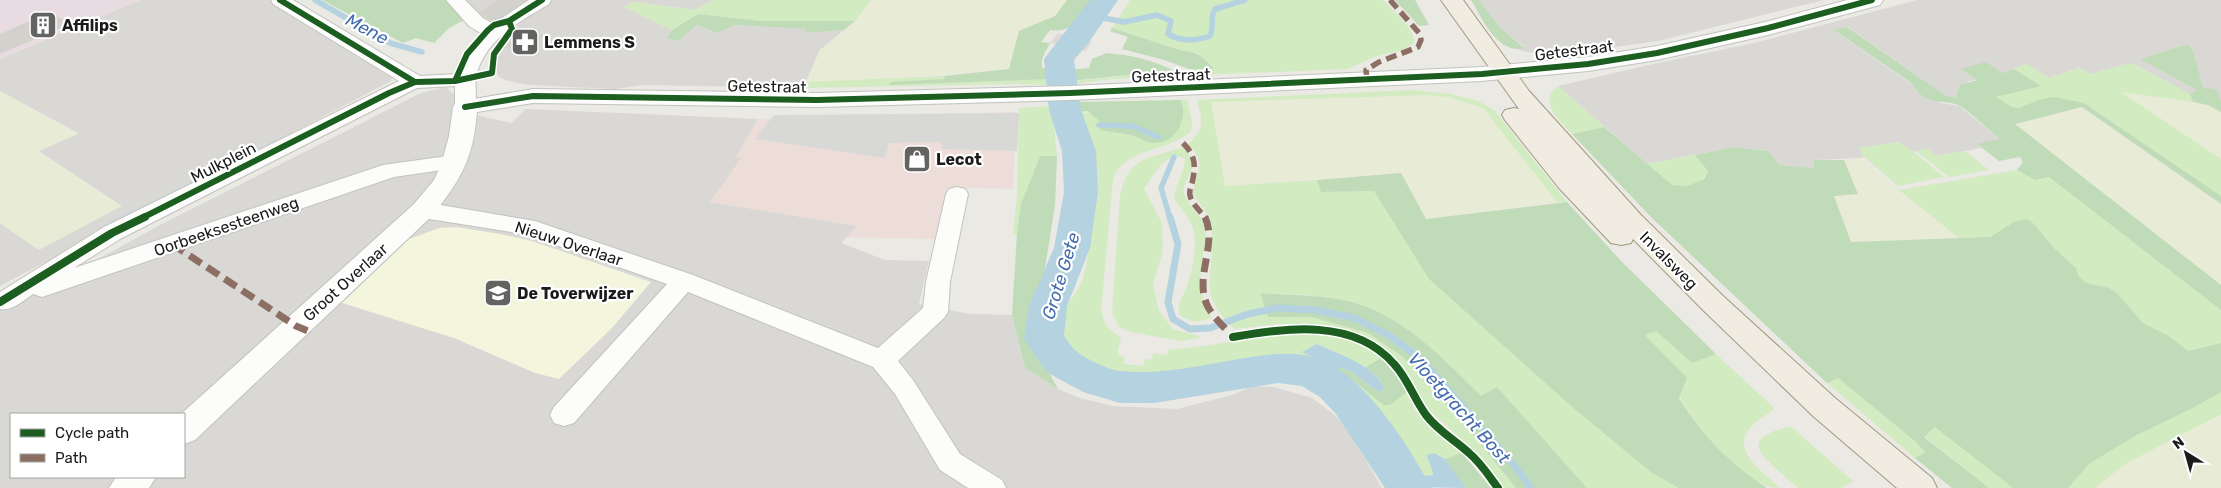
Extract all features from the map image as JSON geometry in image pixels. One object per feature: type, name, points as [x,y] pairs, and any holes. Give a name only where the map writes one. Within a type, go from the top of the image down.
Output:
[{"type":"main road","name":"Invalsweg","points":[[1432,0],[1458,42],[1492,73],[1631,222],[1713,303],[1824,407],[1920,488]]},
{"type":"main road","name":"Invalsweg","points":[[1452,0],[1492,73],[1568,182],[1696,311],[1804,412],[1891,488]]},
{"type":"street","points":[[280,0],[415,82]]},
{"type":"street","points":[[454,0],[476,22],[492,32]]},
{"type":"street","points":[[465,107],[465,79],[472,60],[492,32],[542,0]]},
{"type":"street","name":"Getestraat","points":[[465,107],[533,96],[817,100],[1061,93],[1492,73],[1588,64],[1657,53],[1768,28],[1872,0]]},
{"type":"street","name":"Mulkplein","points":[[2,301],[112,233],[415,82],[426,83],[465,79]]},
{"type":"street","name":"Groot Overlaar","points":[[185,429],[423,210],[445,183],[455,162],[463,133],[465,107]]},
{"type":"street","name":"Oorbeeksesteenweg","points":[[2,301],[391,170],[455,162]]},
{"type":"street","points":[[882,360],[935,312],[938,282],[957,194]]},
{"type":"street","name":"Nieuw Overlaar","points":[[423,210],[527,227],[684,281],[882,360],[904,387],[950,462],[992,488]]},
{"type":"street","points":[[564,415],[684,281]]},
{"type":"street","points":[[126,488],[138,478]]},
{"type":"shaded area","points":[[0,0],[140,0],[0,59]]},
{"type":"shaded area","points":[[140,0],[275,0],[392,72],[391,81],[0,286],[0,223],[39,250],[38,151],[78,133],[0,91],[0,59]]},
{"type":"shaded area","points":[[463,0],[533,0],[499,20],[490,23],[480,18]]},
{"type":"shaded area","points":[[550,0],[713,0],[695,10],[633,2],[625,7],[672,30],[666,38],[678,41],[697,25],[711,31],[725,30],[734,25],[806,29],[806,33],[844,30],[820,50],[803,88],[644,85],[615,89],[530,85],[508,81],[499,77],[492,65],[493,55],[529,13]]},
{"type":"shaded area","points":[[871,0],[1067,0],[1055,16],[1019,31],[1009,69],[871,80],[806,82],[820,50],[855,21]]},
{"type":"shaded area","points":[[1824,0],[1658,41],[1580,52],[1539,54],[1518,50],[1522,49],[1523,46],[1499,26],[1479,1]]},
{"type":"shaded area","points":[[1917,0],[2221,0],[2221,102],[2216,90],[2203,87],[2193,52],[2188,44],[2140,59],[2198,90],[2190,94],[2134,64],[2127,64],[2091,74],[2079,68],[2049,78],[2027,64],[2002,73],[1962,69],[1977,80],[1968,81],[1956,98],[1945,95],[1848,27],[1835,31],[1911,84],[1916,90],[1941,103],[1959,106],[2001,140],[1978,145],[1981,148],[1936,156],[1928,149],[1914,152],[1898,142],[1860,148],[1864,157],[1860,158],[1814,160],[1815,168],[1780,165],[1768,151],[1734,147],[1647,164],[1558,86],[1754,43]]},
{"type":"shaded area","points":[[446,87],[476,115],[511,123],[526,109],[758,119],[736,157],[742,158],[710,202],[857,226],[841,243],[885,260],[929,261],[919,304],[970,314],[1012,315],[1025,368],[1058,389],[1080,398],[1113,406],[1177,409],[1232,395],[1252,386],[1274,387],[1312,398],[1336,416],[1352,436],[1382,488],[0,488],[0,309],[23,300],[162,224],[421,93]]},
{"type":"shaded area","points":[[0,91],[78,134],[39,151],[122,206],[39,250],[0,223]]},
{"type":"shaded area","points":[[2120,92],[2208,105],[2221,112],[2221,159]]},
{"type":"shaded area","points":[[1428,95],[1449,97],[1483,108],[1557,202],[1426,219],[1401,173],[1225,186],[1211,102]]},
{"type":"shaded area","points":[[2082,107],[2221,204],[2221,285],[2015,124]]},
{"type":"shaded area","points":[[1016,112],[1013,189],[947,188],[935,239],[846,237],[857,226],[710,202],[741,158],[736,157],[758,119]]},
{"type":"shaded area","points":[[1019,113],[1017,151],[942,149],[941,142],[889,143],[885,158],[755,139],[774,115]]},
{"type":"shaded area","points":[[281,134],[289,140],[107,231],[100,224]]},
{"type":"shaded area","points":[[1860,158],[1959,238],[1850,242],[1833,195],[1858,193],[1844,160]]},
{"type":"shaded area","name":"De Toverwijzer","points":[[456,227],[532,241],[651,282],[612,328],[559,379],[535,373],[454,338],[342,303],[409,239],[439,228]]},
{"type":"shaded area","points":[[653,284],[666,287],[619,342],[605,338]]},
{"type":"shaded area","points":[[2221,414],[2221,488],[2095,488],[2125,464]]},
{"type":"green space","points":[[322,0],[447,0],[468,18],[449,28],[434,43],[416,38],[403,43]]},
{"type":"green space","points":[[713,0],[871,0],[855,21],[761,21],[698,14],[672,30],[624,7],[633,2],[695,10]]},
{"type":"green space","points":[[1067,0],[1091,0],[1075,23],[1058,31],[1050,30],[1041,42],[1050,43],[1042,61],[1042,68],[1050,69],[1051,79],[889,85],[891,82],[945,79],[944,76],[1009,69],[1019,31],[1055,16]]},
{"type":"green space","points":[[1130,0],[1383,0],[1407,26],[1414,43],[1402,50],[1374,57],[1348,69],[1202,75],[1189,69],[1214,69],[1204,58],[1197,54],[1112,28]]},
{"type":"green space","points":[[1395,0],[1415,0],[1429,25],[1419,26]]},
{"type":"green space","points":[[1471,0],[1485,0],[1479,1],[1499,26],[1523,47],[1522,49],[1513,48],[1497,40]]},
{"type":"green space","points":[[698,14],[761,21],[855,21],[844,30],[805,33],[805,29],[735,25],[717,33],[697,25],[678,41],[666,38],[672,30]]},
{"type":"green space","points":[[1847,27],[1945,95],[1956,98],[1960,85],[1977,80],[1961,69],[1986,62],[2002,73],[2014,69],[2041,86],[1996,97],[2012,107],[2019,108],[2038,100],[2053,97],[2084,103],[2221,196],[2221,204],[2082,107],[2015,124],[2221,285],[2221,310],[2049,177],[2036,180],[2017,170],[2023,162],[2020,157],[1999,161],[1977,144],[2000,139],[1962,107],[1927,99],[1922,96],[1911,83],[1834,30]]},
{"type":"green space","points":[[1112,28],[1197,54],[1214,69],[1189,69],[1161,59],[1122,49],[1128,37],[1110,31]]},
{"type":"green space","points":[[2188,44],[2193,51],[2203,87],[2217,90],[2221,102],[2221,112],[2208,105],[2193,102],[2190,94],[2197,90],[2140,59]]},
{"type":"green space","points":[[1107,53],[1141,58],[1173,70],[1070,81],[1068,70],[1089,68],[1092,59]]},
{"type":"green space","points":[[2027,64],[2049,78],[2080,68],[2091,74],[2127,64],[2134,64],[2190,94],[2193,102],[2121,92],[2221,159],[2221,196],[2084,103],[2038,100],[2019,108],[2012,107],[1995,97],[2041,86],[2014,69]]},
{"type":"green space","points":[[1173,70],[1188,76],[1111,79],[1075,84],[1075,81]]},
{"type":"green space","points":[[944,76],[945,79],[891,82],[889,85],[1051,79],[1051,81],[1047,81],[1046,85],[803,88],[806,82]]},
{"type":"green space","points":[[1558,86],[1604,127],[1572,134],[1556,117],[1551,107],[1549,95]]},
{"type":"green space","points":[[1413,90],[1451,94],[1478,101],[1495,111],[1567,202],[1557,202],[1483,108],[1449,97],[1428,95],[1211,102],[1225,186],[1317,180],[1321,192],[1374,191],[1429,279],[1571,406],[1652,473],[1679,488],[1587,488],[1497,387],[1481,396],[1428,346],[1399,324],[1367,307],[1343,300],[1299,295],[1260,294],[1268,317],[1312,317],[1368,333],[1403,357],[1464,424],[1516,488],[1504,488],[1470,447],[1427,408],[1414,384],[1397,361],[1363,336],[1313,324],[1278,324],[1235,329],[1216,307],[1210,289],[1212,257],[1211,224],[1209,216],[1193,193],[1199,163],[1198,157],[1188,144],[1200,129],[1201,119],[1197,100]]},
{"type":"green space","points":[[1181,100],[1187,100],[1192,121],[1191,131],[1182,138],[1137,155],[1127,161],[1113,179],[1101,311],[1106,326],[1121,338],[1117,354],[1125,358],[1123,364],[1143,366],[1145,359],[1152,360],[1153,353],[1167,355],[1168,350],[1289,332],[1317,332],[1352,339],[1381,358],[1366,367],[1317,344],[1303,352],[1316,359],[1314,364],[1298,360],[1256,358],[1235,362],[1196,374],[1130,378],[1108,375],[1089,369],[1073,359],[1062,345],[1059,327],[1060,320],[1082,281],[1088,253],[1095,167],[1089,167],[1084,128],[1071,113],[1088,113],[1102,123],[1100,130],[1131,135],[1148,142],[1183,105]]},
{"type":"green space","points":[[1181,100],[1183,115],[1178,129],[1168,139],[1154,143],[1131,135],[1100,130],[1102,123],[1087,111],[1071,113],[1071,105],[1078,102]]},
{"type":"green space","points":[[1052,106],[1057,156],[1040,156],[1021,204],[1017,234],[1013,235],[1017,196],[1019,108]]},
{"type":"green space","points":[[1604,127],[1672,185],[1688,186],[1704,179],[1708,171],[1695,155],[1734,147],[1768,151],[1780,165],[1814,168],[1814,160],[1844,160],[1858,194],[1834,196],[1851,242],[1990,237],[2014,222],[2027,219],[2076,268],[2079,277],[2086,283],[2109,288],[2117,293],[2143,323],[2169,336],[2188,351],[2221,343],[2221,392],[2135,436],[2089,464],[2068,488],[2013,488],[1935,427],[1924,437],[1989,488],[1952,488],[1915,458],[1925,452],[1916,442],[1838,378],[1827,383],[1652,218],[1572,134]]},
{"type":"green space","points":[[1898,142],[1914,152],[1944,177],[1898,186],[1864,157],[1859,148]]},
{"type":"green space","points":[[1182,147],[1189,155],[1193,166],[1184,186],[1185,196],[1200,216],[1205,228],[1200,284],[1203,300],[1212,318],[1195,322],[1180,316],[1179,312],[1180,303],[1192,270],[1195,248],[1192,224],[1174,198],[1185,159],[1172,157],[1166,160],[1144,189],[1162,223],[1163,251],[1153,284],[1159,311],[1173,329],[1202,337],[1181,341],[1130,332],[1119,327],[1112,313],[1120,195],[1124,182],[1129,172],[1142,160]]},
{"type":"green space","points":[[1928,149],[1936,156],[1965,151],[1989,170],[1949,177],[1916,151]]},
{"type":"green space","points":[[1695,155],[1708,171],[1702,179],[1692,185],[1682,187],[1671,185],[1647,164]]},
{"type":"green space","points":[[1040,156],[1057,156],[1055,205],[1043,281],[1030,331],[1035,347],[1058,389],[1025,368],[1012,315],[1017,234],[1021,204]]},
{"type":"green space","points":[[2017,170],[2040,180],[2049,177],[2221,310],[2221,343],[2188,351],[2169,336],[2143,323],[2117,293],[2109,288],[2086,283],[2079,277],[2076,268],[2054,248],[2033,223],[2014,222],[1990,237],[1959,238],[1899,190]]},
{"type":"green space","points":[[1401,173],[1426,219],[1567,202],[1621,261],[1716,354],[1692,363],[1656,331],[1645,335],[1687,378],[1679,398],[1698,425],[1729,459],[1767,488],[1679,488],[1652,473],[1571,406],[1429,279],[1374,191],[1321,192],[1317,180]]},
{"type":"green space","points":[[1260,293],[1314,296],[1342,300],[1367,307],[1399,324],[1428,346],[1481,396],[1497,387],[1587,488],[1516,488],[1464,424],[1403,357],[1368,333],[1312,317],[1268,317]]},
{"type":"green space","points":[[1656,331],[1692,363],[1716,354],[1773,407],[1773,410],[1751,427],[1745,436],[1744,444],[1751,460],[1780,488],[1774,488],[1756,481],[1712,442],[1676,391],[1645,335]]},
{"type":"green space","points":[[1381,358],[1397,376],[1407,392],[1390,405],[1384,405],[1351,379],[1342,377],[1337,379],[1329,372],[1330,369],[1342,368],[1355,374],[1378,391],[1385,390],[1379,379],[1366,367]]},
{"type":"green space","points":[[1342,377],[1349,379],[1377,399],[1390,405],[1407,392],[1420,416],[1462,453],[1445,459],[1434,453],[1428,461],[1433,469],[1433,475],[1422,476],[1409,465],[1374,414],[1337,379]]},
{"type":"green space","points":[[1838,378],[1916,442],[1925,452],[1915,458],[1827,383]]},
{"type":"green space","points":[[2221,392],[2221,414],[2125,464],[2095,488],[2068,488],[2089,464],[2135,436]]},
{"type":"green space","points":[[1791,427],[1853,481],[1841,488],[1798,488],[1771,464],[1759,449],[1760,440],[1764,436]]},
{"type":"green space","points":[[1935,427],[2013,488],[1989,488],[1924,436]]},
{"type":"green space","points":[[1462,453],[1491,488],[1466,488],[1445,459]]},
{"type":"water","points":[[1317,344],[1356,361],[1365,367],[1380,381],[1385,390],[1378,391],[1355,374],[1342,368],[1330,369],[1329,372],[1309,365],[1314,364],[1316,359],[1302,352]]},
{"type":"water","points":[[1434,453],[1445,459],[1466,488],[1424,488],[1422,476],[1433,475],[1427,455]]},
{"type":"pier","points":[[1058,33],[1092,41],[1086,51],[1050,43]]},
{"type":"pier","points":[[1050,81],[1069,81],[1071,108],[1052,109]]},
{"type":"building","points":[[499,0],[526,0],[493,22],[479,12]]},
{"type":"building","name":"Affilips","points":[[48,13],[72,23],[0,54],[0,34]]},
{"type":"building","name":"Lemmens S","points":[[519,32],[544,35],[534,49],[505,48]]},
{"type":"waterway","name":"Mene","points":[[315,0],[390,43],[422,52]]},
{"type":"waterway","name":"Grote Gete","points":[[1104,0],[1079,36],[1059,59],[1065,110],[1079,151],[1081,192],[1072,248],[1048,306],[1044,339],[1062,362],[1097,381],[1120,387],[1154,387],[1278,368],[1311,372],[1334,386],[1351,403],[1409,488]]},
{"type":"waterway","points":[[1093,16],[1124,22],[1157,15],[1171,21],[1168,34],[1178,38],[1194,40],[1210,36],[1212,16],[1215,9],[1245,0]]},
{"type":"waterway","name":"Mene","points":[[1050,74],[1061,73]]},
{"type":"waterway","name":"Vloetgracht Bost","points":[[1099,125],[1133,126],[1158,137]]},
{"type":"waterway","name":"Vloetgracht Bost","points":[[1071,128],[1082,126]]},
{"type":"waterway","name":"Vloetgracht Bost","points":[[1170,218],[1161,188],[1174,157]]},
{"type":"waterway","name":"Vloetgracht Bost","points":[[1170,217],[1178,244],[1168,302],[1173,319],[1190,329],[1210,328],[1248,314],[1278,308],[1315,310],[1355,318],[1390,336],[1422,360],[1514,465],[1531,488]]},
{"type":"marked path","points":[[1367,80],[1366,70],[1379,62],[1418,47],[1421,40],[1420,34],[1390,0]]},
{"type":"marked path","points":[[1183,143],[1195,160],[1195,172],[1189,193],[1192,201],[1206,218],[1209,234],[1202,280],[1208,307],[1233,337]]},
{"type":"marked path","points":[[172,244],[296,326],[308,331]]},
{"type":"cycle path","points":[[280,0],[415,82]]},
{"type":"cycle path","points":[[455,81],[467,54],[488,30],[494,25],[509,21],[542,0]]},
{"type":"cycle path","points":[[465,107],[533,96],[817,100],[1070,93],[1482,74],[1588,64],[1657,53],[1768,28],[1872,0]]},
{"type":"cycle path","points":[[0,302],[112,233],[389,93],[415,82],[455,81],[492,73],[494,54],[512,29],[509,21]]},
{"type":"cycle path","points":[[1233,337],[1294,329],[1314,329],[1334,331],[1372,345],[1395,364],[1421,408],[1431,421],[1475,458],[1498,488]]},
{"type":"place","name":"Affilips","points":[[43,25]]},
{"type":"place","name":"Lemmens S","points":[[525,42]]},
{"type":"place","name":"Lecot","points":[[917,159]]},
{"type":"place","name":"De Toverwijzer","points":[[498,293]]}]
